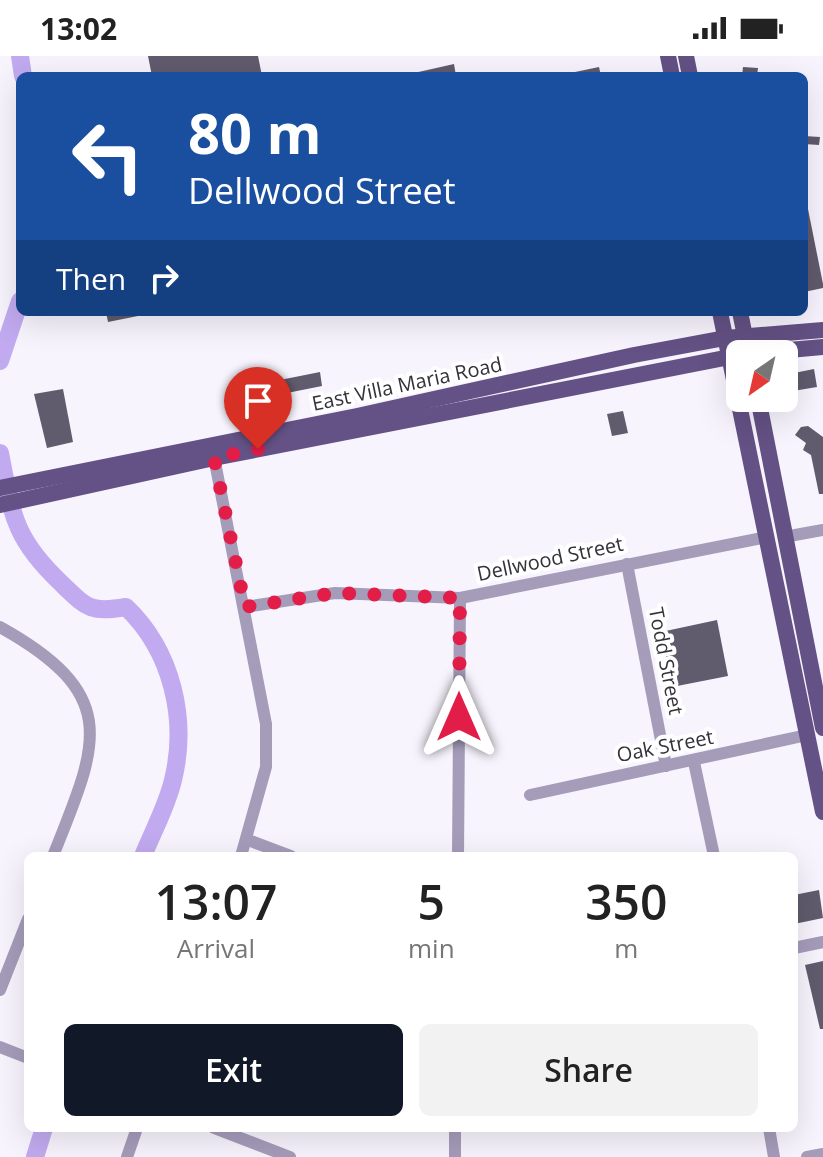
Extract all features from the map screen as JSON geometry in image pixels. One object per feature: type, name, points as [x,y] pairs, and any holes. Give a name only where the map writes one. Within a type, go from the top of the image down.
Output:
[{"type":"main road","points":[[721,316],[725,338]]},
{"type":"main road","points":[[741,316],[744,340]]},
{"type":"main road","name":"East Villa Maria Road","points":[[0,505],[21,492],[725,338],[823,330]]},
{"type":"main road","name":"East Villa Maria Road","points":[[798,349],[823,347]]},
{"type":"main road","name":"East Villa Maria Road","points":[[212,452],[726,357]]},
{"type":"main road","points":[[753,412],[815,732],[823,812]]},
{"type":"main road","points":[[760,412],[776,537]]},
{"type":"main road","name":"East Villa Maria Road","points":[[0,488],[21,492]]},
{"type":"street","points":[[212,452],[266,724],[266,767],[243,852]]},
{"type":"street","name":"Dellwood Street","points":[[245,607],[335,593],[460,598],[627,564],[823,530]]},
{"type":"street","name":"Todd Street","points":[[627,564],[666,766]]},
{"type":"street","points":[[458,852],[460,598]]},
{"type":"street","points":[[0,627],[61,670],[87,709],[92,746],[87,770],[55,852]]},
{"type":"street","name":"Oak Street","points":[[530,795],[694,762],[815,732]]},
{"type":"street","points":[[694,762],[713,852]]},
{"type":"street","points":[[248,840],[280,852]]},
{"type":"street","points":[[0,990],[24,929]]},
{"type":"street","points":[[798,947],[823,942]]},
{"type":"street","points":[[0,1047],[24,1056]]},
{"type":"street","points":[[127,1157],[136,1132]]},
{"type":"street","points":[[223,1132],[274,1154],[290,1157]]},
{"type":"street","points":[[455,1132],[455,1157]]},
{"type":"street","points":[[770,1132],[774,1157]]},
{"type":"street","points":[[807,1157],[823,1154]]},
{"type":"building","points":[[148,56],[258,56],[261,72],[151,72]]},
{"type":"building","points":[[454,64],[455,72],[418,72]]},
{"type":"building","points":[[599,67],[600,72],[575,72]]},
{"type":"building","points":[[743,67],[758,68],[758,72],[742,72]]},
{"type":"building","points":[[808,136],[820,137],[819,145],[808,144]]},
{"type":"building","points":[[808,209],[823,284],[823,288],[808,291]]},
{"type":"building","points":[[107,316],[138,316],[108,322]]},
{"type":"building","points":[[814,369],[817,387],[798,390],[798,372]]},
{"type":"building","points":[[320,372],[322,386],[267,397],[265,383]]},
{"type":"building","points":[[63,389],[73,442],[47,448],[34,394]]},
{"type":"building","points":[[623,411],[628,433],[612,436],[607,414]]},
{"type":"building","points":[[808,426],[823,437],[823,494],[819,494],[811,455],[803,450],[806,443],[795,435],[801,427]]},
{"type":"building","points":[[717,620],[728,676],[672,687],[661,632]]},
{"type":"building","points":[[819,890],[823,918],[798,923],[798,894]]},
{"type":"building","points":[[823,961],[823,1029],[820,1029],[805,965]]},
{"type":"waterway","points":[[20,56],[22,72]]},
{"type":"waterway","points":[[0,361],[16,313]]},
{"type":"waterway","points":[[0,453],[12,510],[24,539],[34,553],[62,584],[90,607],[126,607],[155,644],[165,665],[177,710],[177,757],[167,799],[145,852]]},
{"type":"waterway","points":[[35,1157],[43,1132]]},
{"type":"route","points":[[258,449],[214,458],[245,607],[335,593],[460,598],[459,717]]}]
